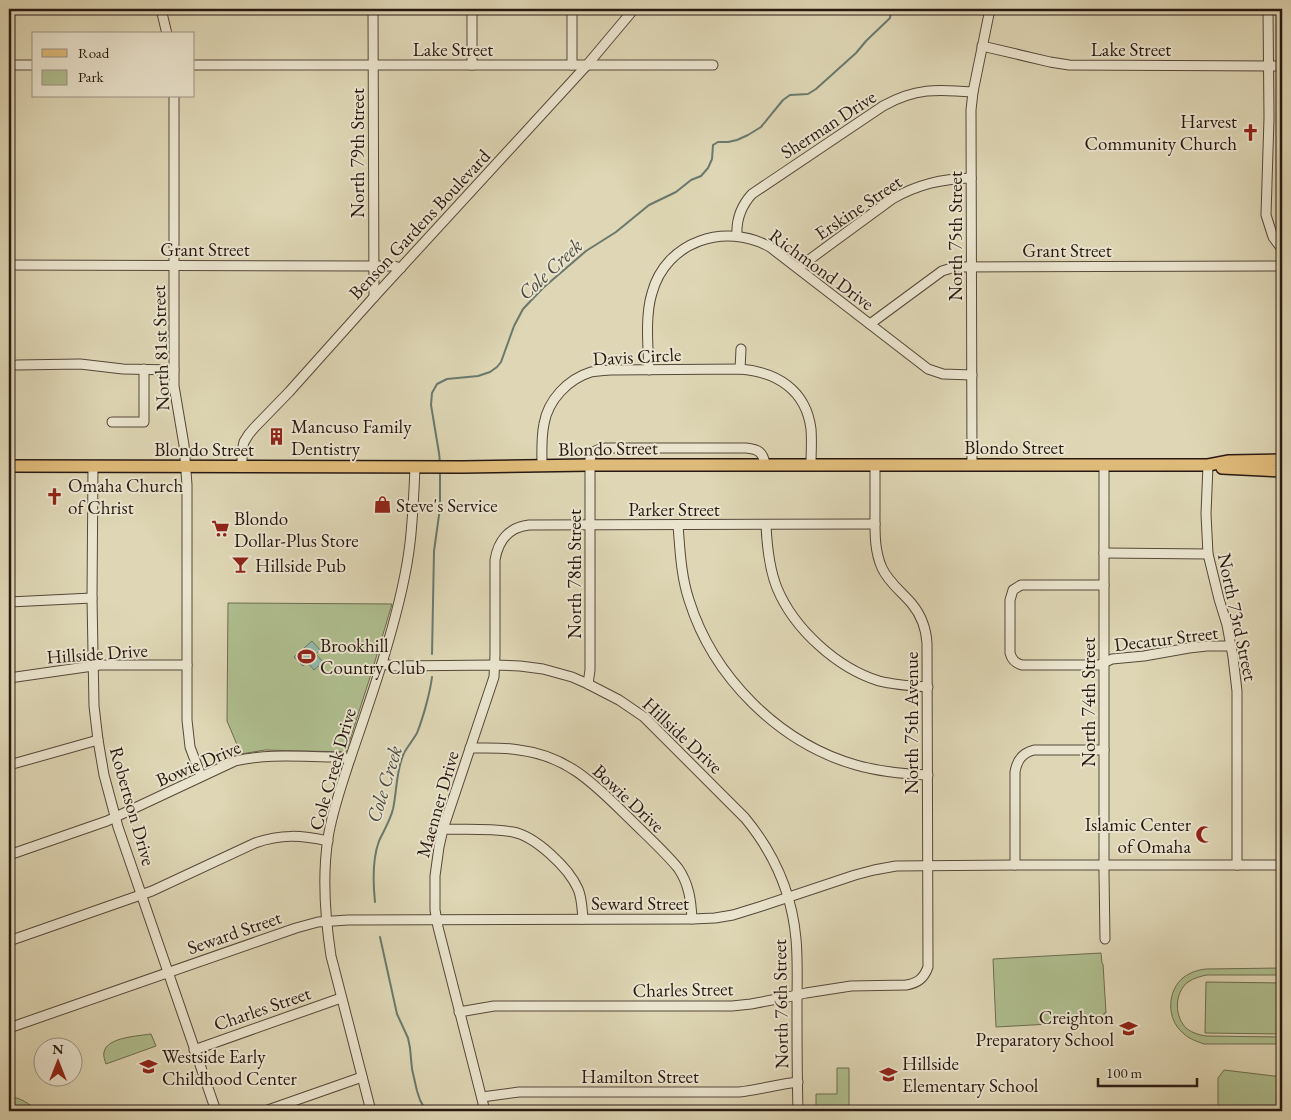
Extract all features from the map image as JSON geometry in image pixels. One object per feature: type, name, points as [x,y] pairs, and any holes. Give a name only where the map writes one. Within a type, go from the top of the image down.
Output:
[{"type":"main road","name":"Blondo Street","points":[[1208,465],[1229,461],[1282,460]]},
{"type":"main road","name":"Blondo Street","points":[[9,466],[1208,465],[1226,468],[1282,471]]},
{"type":"street","points":[[161,9],[167,32]]},
{"type":"street","name":"North 79th Street","points":[[373,9],[374,297]]},
{"type":"street","points":[[472,9],[472,65]]},
{"type":"street","points":[[572,9],[572,65]]},
{"type":"street","name":"Benson Gardens Boulevard","points":[[242,467],[243,447],[249,434],[290,392],[374,297],[587,65],[634,9]]},
{"type":"street","name":"North 75th Street","points":[[972,465],[971,110],[990,9]]},
{"type":"street","points":[[1268,9],[1269,118],[1266,215],[1273,237],[1282,249]]},
{"type":"street","name":"Lake Street","points":[[982,46],[1068,65],[1282,66]]},
{"type":"street","points":[[9,65],[32,65]]},
{"type":"street","name":"Lake Street","points":[[195,65],[713,65]]},
{"type":"street","name":"Sherman Drive","points":[[737,236],[740,211],[752,194],[883,106],[902,97],[923,91],[973,92]]},
{"type":"street","name":"North 81st Street","points":[[174,98],[174,370],[176,398],[184,445],[187,485],[186,720],[192,753],[201,776]]},
{"type":"street","name":"Erskine Street","points":[[798,268],[892,199],[903,193],[935,181],[971,178]]},
{"type":"street","name":"Richmond Drive","points":[[649,370],[649,303],[661,272],[676,255],[694,243],[728,235],[746,237],[763,243],[780,254],[928,369],[943,374],[972,375]]},
{"type":"street","name":"Grant Street","points":[[9,265],[394,266],[401,268]]},
{"type":"street","name":"Grant Street","points":[[870,324],[942,271],[955,266],[1282,266]]},
{"type":"street","points":[[740,369],[741,349]]},
{"type":"street","points":[[17,365],[85,364],[118,368],[174,370]]},
{"type":"street","points":[[112,422],[144,422],[144,369]]},
{"type":"street","name":"Davis Circle","points":[[542,466],[542,435],[545,418],[554,400],[569,384],[582,376],[597,371],[740,369],[773,376],[798,396],[810,422],[812,436],[811,464]]},
{"type":"street","points":[[590,465],[590,456],[593,452],[612,448],[746,448],[756,450],[762,454],[764,464]]},
{"type":"street","name":"North 78th Street","points":[[588,684],[590,670],[590,465]]},
{"type":"street","name":"North 75th Avenue","points":[[875,465],[876,548],[883,569],[892,583],[912,604],[920,616],[924,625],[927,643],[928,966],[920,980],[906,985]]},
{"type":"street","name":"North 74th Street","points":[[1104,465],[1105,939]]},
{"type":"street","name":"North 73rd Street","points":[[1208,465],[1206,514],[1208,554],[1215,587],[1227,625],[1237,691],[1237,865]]},
{"type":"street","name":"Robertson Drive","points":[[93,466],[92,598],[94,706],[104,775],[115,817],[216,1111]]},
{"type":"street","name":"Cole Creek Drive","points":[[371,1111],[330,956],[324,881],[328,841],[334,810],[382,664],[400,600],[407,564],[420,467]]},
{"type":"street","name":"Parker Street","points":[[495,563],[497,550],[506,535],[517,528],[529,525],[875,524]]},
{"type":"street","points":[[678,525],[683,578],[698,624],[721,666],[755,705],[792,736],[833,758],[879,771],[928,775]]},
{"type":"street","points":[[766,525],[769,558],[778,589],[792,614],[813,639],[839,662],[866,676],[894,684],[928,687]]},
{"type":"street","points":[[1104,553],[1208,554]]},
{"type":"street","name":"Maenner Drive","points":[[485,1111],[441,944],[435,910],[435,876],[443,829],[494,677],[495,563]]},
{"type":"street","name":"Decatur Street","points":[[1104,585],[1021,585],[1017,587],[1010,600],[1010,653],[1014,661],[1022,665],[1099,665],[1112,659],[1207,646],[1231,646]]},
{"type":"street","points":[[9,602],[92,598]]},
{"type":"street","name":"Hillside Drive","points":[[9,678],[111,664],[187,664]]},
{"type":"street","name":"Hillside Drive","points":[[382,664],[396,666],[495,665],[543,669],[572,677],[619,700],[644,717],[746,818],[758,833],[779,870],[788,898]]},
{"type":"street","points":[[9,765],[98,740]]},
{"type":"street","name":"Bowie Drive","points":[[470,748],[509,748],[533,752],[563,764],[587,778],[678,868],[690,892],[692,919]]},
{"type":"street","points":[[1015,865],[1016,767],[1018,762],[1025,754],[1034,750],[1104,750]]},
{"type":"street","name":"Bowie Drive","points":[[9,856],[115,817],[235,761],[257,757],[350,759]]},
{"type":"street","points":[[443,829],[512,832],[532,840],[545,850],[574,881],[579,892],[583,919]]},
{"type":"street","points":[[9,941],[142,894],[266,839],[293,836],[328,841]]},
{"type":"street","name":"Seward Street","points":[[9,1028],[296,928],[326,921],[714,918],[733,915],[874,870],[896,866],[1282,865]]},
{"type":"street","name":"North 76th Street","points":[[788,898],[796,940],[798,1111]]},
{"type":"street","name":"Charles Street","points":[[459,1012],[494,1006],[732,1006],[851,986],[906,985]]},
{"type":"street","name":"Charles Street","points":[[194,1050],[341,998]]},
{"type":"street","points":[[265,1111],[362,1077]]},
{"type":"street","name":"Hamilton Street","points":[[482,1097],[518,1092],[739,1092],[760,1090],[798,1082]]},
{"type":"green space","name":"Brookhill Country Club","points":[[228,603],[392,604],[346,752],[265,750],[241,754],[227,721]]},
{"type":"green space","points":[[1101,953],[1105,1021],[996,1027],[993,959]]},
{"type":"green space","points":[[1282,968],[1282,975],[1207,975],[1198,977],[1183,987],[1177,1005],[1183,1024],[1187,1029],[1196,1034],[1206,1036],[1282,1037],[1282,1044],[1204,1044],[1185,1035],[1177,1027],[1171,1013],[1172,997],[1178,983],[1189,974],[1206,969]]},
{"type":"green space","points":[[1206,982],[1282,983],[1282,1034],[1205,1033]]},
{"type":"green space","points":[[151,1034],[156,1046],[106,1064],[104,1052],[111,1043],[124,1038]]},
{"type":"green space","points":[[837,1068],[849,1068],[849,1111],[816,1111],[816,1094],[837,1094]]},
{"type":"green space","points":[[1224,1070],[1282,1077],[1282,1111],[1218,1111],[1218,1078]]},
{"type":"green space","points":[[9,1096],[24,1101],[37,1111],[9,1111]]},
{"type":"water","name":"Brookhill Country Club","points":[[312,641],[320,650],[316,654],[323,662],[314,670],[307,662],[303,666],[294,657]]},
{"type":"waterway","name":"Cole Creek","points":[[440,463],[431,405],[432,393],[437,384],[447,379],[478,376],[490,372],[497,367],[501,362],[514,326],[523,309],[543,288],[586,251],[616,232],[649,205],[676,192],[691,180],[701,176],[708,168],[712,159],[713,145],[718,142],[737,140],[748,135],[761,127],[783,100],[790,95],[808,94],[816,89],[856,53],[890,18],[890,9]]},
{"type":"waterway","name":"Cole Creek","points":[[432,654],[434,551],[440,508],[440,470]]},
{"type":"waterway","name":"Cole Creek","points":[[375,902],[374,871],[377,848],[393,809],[401,760],[417,733],[424,713],[432,677]]},
{"type":"waterway","name":"Cole Creek","points":[[380,937],[397,1014],[408,1038],[417,1091],[426,1111]]},
{"type":"place","name":"Harvest Community Church","points":[[1251,132]]},
{"type":"place","name":"Mancuso Family Dentistry","points":[[277,437]]},
{"type":"place","name":"Omaha Church of Christ","points":[[54,496]]},
{"type":"place","name":"Steve's Service","points":[[382,505]]},
{"type":"place","name":"Blondo Dollar-Plus Store","points":[[220,529]]},
{"type":"place","name":"Hillside Pub","points":[[241,565]]},
{"type":"place","name":"Brookhill Country Club","points":[[306,656]]},
{"type":"place","name":"Islamic Center of Omaha","points":[[1205,835]]},
{"type":"place","name":"Creighton Preparatory School","points":[[1128,1028]]},
{"type":"place","name":"Westside Early Childhood Center","points":[[148,1067]]},
{"type":"place","name":"Hillside Elementary School","points":[[888,1074]]}]
